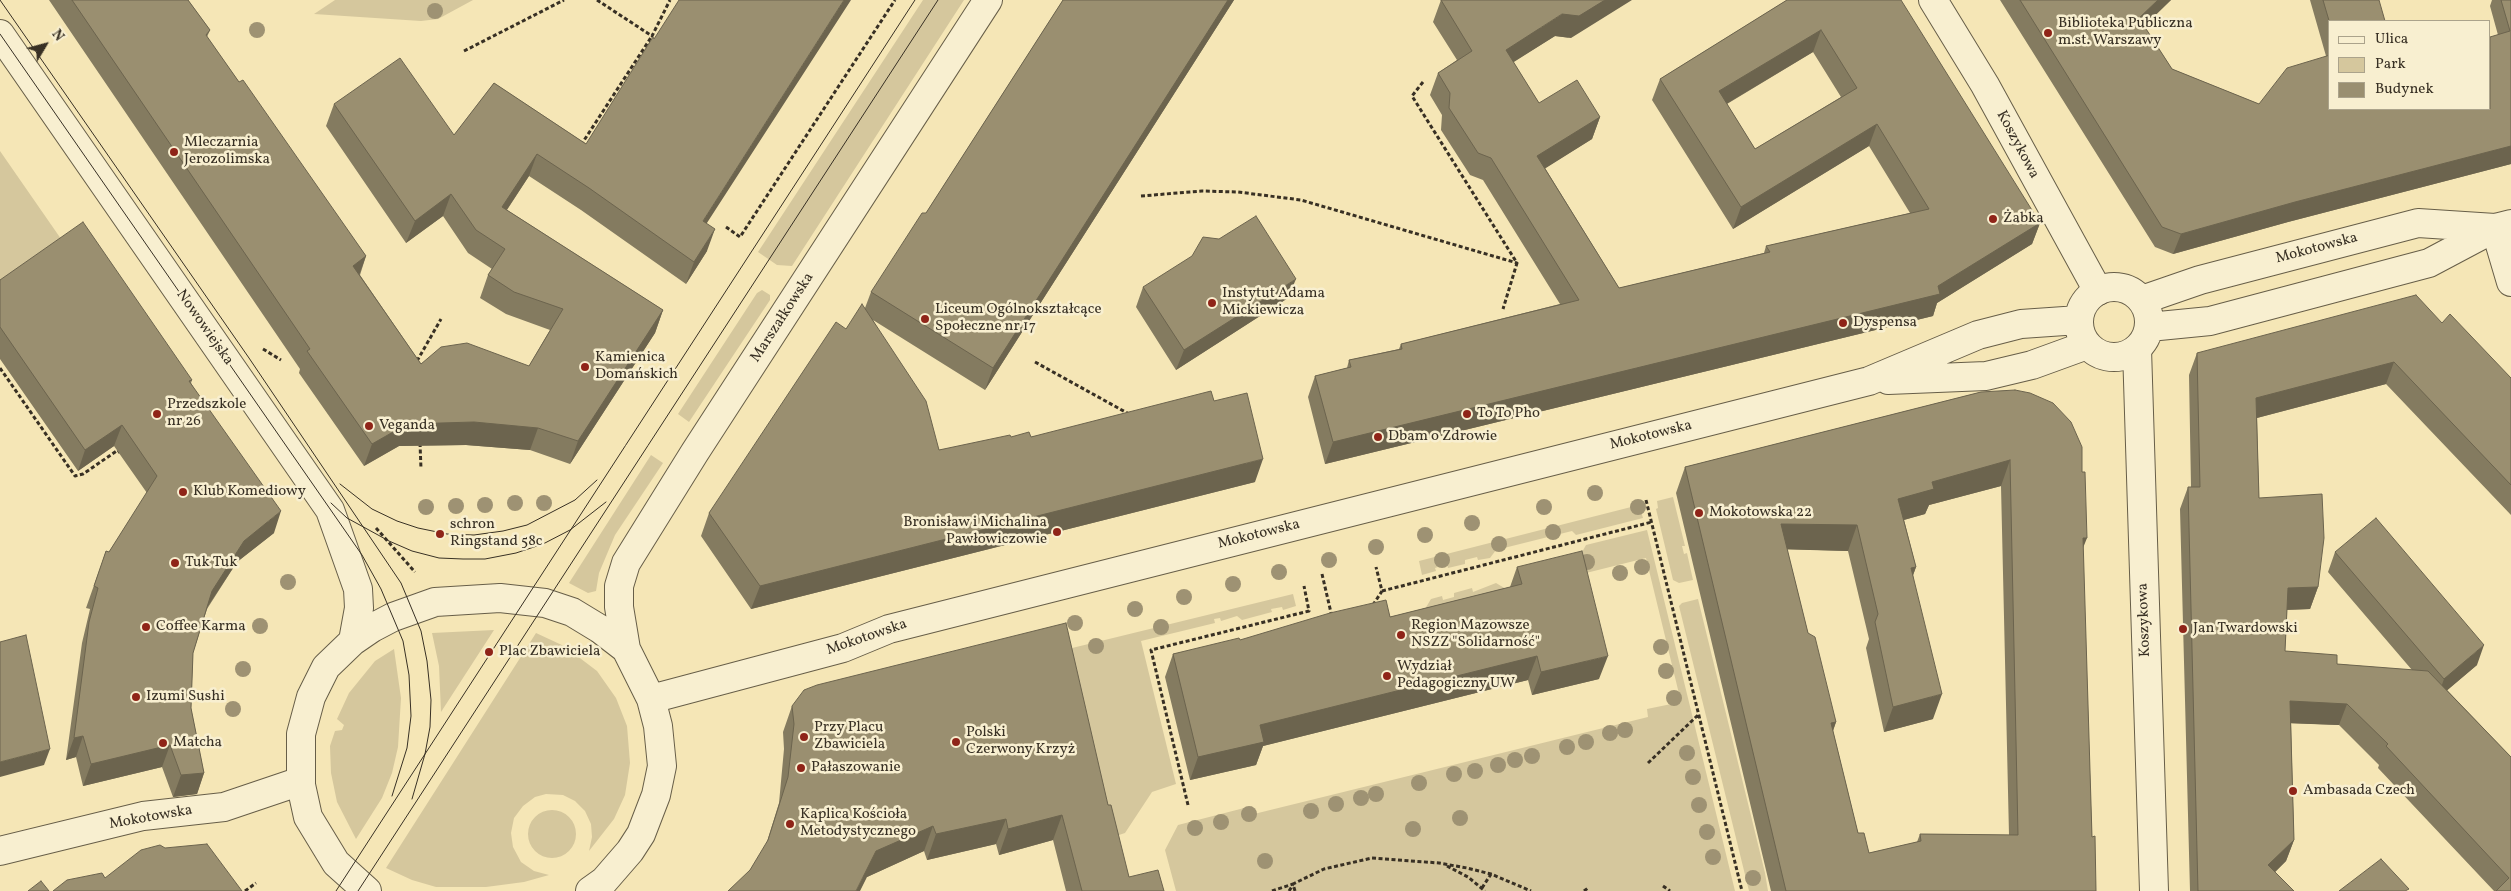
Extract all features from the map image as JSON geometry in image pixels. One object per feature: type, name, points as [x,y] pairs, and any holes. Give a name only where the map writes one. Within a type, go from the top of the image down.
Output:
[{"type":"street","name":"Marszałkowska","points":[[626,649],[619,607],[619,586],[626,563],[695,452],[988,0]]},
{"type":"street","name":"Koszykowa","points":[[1933,0],[1985,84],[2098,291]]},
{"type":"street","name":"Nowowiejska","points":[[0,34],[330,510],[358,589],[359,608],[353,641]]},
{"type":"street","name":"Mokotowska","points":[[2142,300],[2200,280],[2418,223],[2503,226]]},
{"type":"street","points":[[2143,338],[2429,263],[2503,226],[2511,282]]},
{"type":"street","points":[[2309,251],[2320,292]]},
{"type":"street","points":[[2113,287],[2128,290],[2142,300],[2148,314],[2143,338],[2126,356],[2113,358],[2099,354],[2083,332],[2082,309],[2088,299],[2098,291],[2113,287]]},
{"type":"street","name":"Mokotowska","points":[[651,699],[843,648],[889,629],[1869,381],[1978,335],[2021,324],[2083,332]]},
{"type":"street","name":"Mokotowska","points":[[1869,381],[1986,376],[2032,365],[2083,332]]},
{"type":"street","name":"Koszykowa","points":[[2143,338],[2154,891]]},
{"type":"street","points":[[367,891],[336,863],[308,817],[301,782],[301,734],[311,697],[326,668],[353,641],[393,617],[435,602],[500,598],[545,602],[572,612],[600,628],[626,649],[651,699],[658,726],[662,766],[656,795],[641,834],[630,851],[604,882],[591,891]]},
{"type":"street","name":"Mokotowska","points":[[0,851],[143,816],[224,807],[301,782]]},
{"type":"path","points":[[464,52],[564,0]]},
{"type":"path","points":[[597,0],[652,36]]},
{"type":"path","points":[[579,148],[652,36],[670,0]]},
{"type":"path","points":[[726,227],[740,237],[895,0]]},
{"type":"path","points":[[1423,82],[1412,96],[1517,263],[1503,309]]},
{"type":"path","points":[[1141,196],[1202,191],[1238,192],[1294,199],[1517,263]]},
{"type":"path","points":[[417,370],[416,361],[441,319]]},
{"type":"path","points":[[1035,362],[1130,415]]},
{"type":"path","points":[[0,368],[75,476],[83,474],[118,450],[124,458]]},
{"type":"path","points":[[419,436],[421,469]]},
{"type":"path","points":[[1646,500],[1742,891]]},
{"type":"path","points":[[1368,612],[1382,591],[1652,522]]},
{"type":"path","points":[[370,523],[423,580],[448,600]]},
{"type":"path","points":[[1376,568],[1382,591]]},
{"type":"path","points":[[1322,574],[1332,619]]},
{"type":"path","points":[[1188,805],[1150,650],[1308,611],[1304,586]]},
{"type":"path","points":[[1648,763],[1699,715]]},
{"type":"path","points":[[1272,891],[1293,884],[1324,869],[1372,858],[1439,863],[1491,874],[1531,891]]},
{"type":"path","points":[[1439,863],[1455,869],[1483,889],[1491,874]]},
{"type":"path","points":[[245,891],[256,884]]},
{"type":"path","points":[[1289,891],[1293,884]]},
{"type":"path","points":[[1293,884],[1295,891]]},
{"type":"path","points":[[1663,886],[1670,891]]},
{"type":"path","points":[[1584,891],[1588,888]]},
{"type":"green space","points":[[335,0],[473,0],[438,19],[421,21],[314,14]]},
{"type":"green space","points":[[923,0],[964,0],[792,266],[777,265],[758,252]]},
{"type":"green space","points":[[0,151],[68,249],[0,298]]},
{"type":"green space","points":[[762,290],[770,295],[770,300],[689,422],[678,414],[757,293]]},
{"type":"green space","points":[[651,455],[663,463],[615,535],[599,573],[596,591],[588,593],[569,583]]},
{"type":"green space","points":[[1673,497],[1685,546],[1682,546],[1684,554],[1687,553],[1693,580],[1679,583],[1673,580],[1656,509],[1658,508],[1657,501]]},
{"type":"green space","points":[[1639,505],[1643,518],[1576,535],[1572,531],[1496,550],[1490,558],[1478,560],[1477,557],[1465,560],[1465,564],[1448,568],[1447,564],[1435,568],[1436,571],[1422,575],[1419,561]]},
{"type":"green space","points":[[1647,530],[1735,891],[1176,891],[1165,850],[1178,825],[1252,806],[1254,814],[1648,717],[1647,709],[1681,702],[1646,558],[1586,573],[1581,554],[1586,545]]},
{"type":"green space","points":[[1496,583],[1506,589],[1425,609],[1431,599],[1442,596],[1443,600],[1454,597],[1454,593],[1472,588],[1473,592]]},
{"type":"green space","points":[[1293,594],[1296,606],[1283,610],[1282,607],[1271,609],[1272,612],[1242,620],[1237,616],[1221,621],[1220,618],[1214,619],[1215,623],[1141,641],[1176,784],[1152,792],[1125,833],[1113,837],[1068,649]]},
{"type":"green space","points":[[1698,599],[1768,891],[1749,891],[1679,606],[1682,603]]},
{"type":"green space","points":[[494,630],[441,712],[439,666],[432,633]]},
{"type":"green space","points":[[536,633],[564,646],[597,671],[616,698],[627,726],[630,763],[625,795],[614,819],[589,851],[592,837],[591,824],[585,811],[575,801],[563,795],[546,794],[535,797],[523,806],[514,818],[511,833],[513,847],[521,862],[534,871],[549,875],[524,882],[486,887],[436,887],[412,880],[386,868]]},
{"type":"green space","points":[[394,649],[401,698],[398,747],[392,773],[382,798],[356,839],[337,802],[331,773],[330,746],[335,731],[342,730],[344,725],[337,719],[349,693],[375,661]]},
{"type":"green space","points":[[552,810],[561,812],[569,817],[574,825],[576,834],[574,843],[569,851],[561,856],[552,858],[543,856],[535,851],[530,843],[528,834],[530,825],[535,817],[543,812]]},
{"type":"building","points":[[72,0],[188,0],[210,30],[206,35],[239,82],[243,80],[366,256],[353,266],[421,364],[441,347],[467,343],[529,366],[563,309],[514,292],[488,275],[505,249],[476,230],[451,194],[415,221],[334,104],[400,58],[454,135],[494,83],[586,144],[653,37],[654,39],[679,0],[844,0],[703,221],[715,229],[694,262],[537,154],[502,207],[663,310],[578,441],[538,428],[474,422],[407,424],[372,444],[307,351],[310,349]]},
{"type":"building","points":[[1063,0],[1228,0],[993,368],[871,292],[922,213],[926,213]]},
{"type":"building","points":[[1441,0],[1605,0],[1579,16],[1562,14],[1506,50],[1539,103],[1577,80],[1600,117],[1537,156],[1619,288],[1770,252],[1766,246],[1929,209],[1877,124],[1741,207],[1660,79],[1787,0],[1901,0],[2040,223],[1938,286],[1940,294],[1333,442],[1315,376],[1351,367],[1349,360],[1402,349],[1401,344],[1579,300],[1491,158],[1478,153],[1449,108],[1450,93],[1438,73],[1472,51]],"holes":[[[1821,30],[1857,88],[1755,149],[1719,91]]]},
{"type":"building","points":[[2020,0],[2158,0],[2139,18],[2172,69],[2259,104],[2287,68],[2328,56],[2328,110],[2491,110],[2491,37],[2510,31],[2501,0],[2511,0],[2511,146],[2295,202],[2181,234],[2162,227]]},
{"type":"building","points":[[2323,0],[2379,0],[2385,20],[2329,20]]},
{"type":"building","name":"Instytut Adama Mickiewicza","points":[[1256,216],[1296,279],[1184,350],[1143,287],[1192,256],[1203,237],[1219,239]]},
{"type":"building","points":[[83,222],[192,380],[189,381],[281,511],[244,541],[212,591],[193,653],[191,708],[204,773],[181,775],[170,745],[91,764],[83,736],[74,738],[89,622],[98,588],[94,586],[106,551],[109,552],[157,476],[122,425],[85,450],[0,327],[0,280]]},
{"type":"building","points":[[2416,295],[2442,323],[2450,314],[2511,378],[2511,485],[2394,362],[2256,398],[2259,498],[2322,494],[2324,538],[2318,587],[2288,588],[2285,651],[2337,655],[2337,664],[2428,671],[2511,757],[2511,891],[2496,891],[2509,878],[2386,746],[2388,744],[2347,704],[2290,701],[2294,840],[2268,865],[2294,891],[2198,891],[2188,487],[2200,487],[2197,353]]},
{"type":"building","points":[[862,304],[926,401],[939,450],[1029,432],[1031,437],[1211,391],[1214,401],[1247,393],[1263,459],[760,586],[709,513],[836,322],[846,329]]},
{"type":"building","points":[[2015,390],[2030,393],[2053,403],[2071,422],[2082,447],[2082,472],[2085,472],[2087,538],[2083,538],[2092,837],[2095,836],[2096,891],[1786,891],[1685,467],[1981,392]],"holes":[[[2010,460],[2018,835],[1920,834],[1921,841],[1869,853],[1864,833],[1858,833],[1831,723],[1836,722],[1815,637],[1808,633],[1781,524],[1857,525],[1878,614],[1875,622],[1893,707],[1942,694],[1911,568],[1916,567],[1898,499],[1934,489],[1932,482]]]},
{"type":"building","points":[[2376,518],[2484,645],[2444,679],[2335,552]]},
{"type":"building","name":"Wydział Pedagogiczny UW","points":[[1582,551],[1608,656],[1541,672],[1537,656],[1260,725],[1264,742],[1198,757],[1173,654],[1239,638],[1240,640],[1330,613],[1386,600],[1390,617],[1522,584],[1517,567]]},
{"type":"building","points":[[1066,623],[1108,805],[1111,805],[1129,877],[1158,870],[1164,891],[1082,891],[1062,815],[1008,829],[1006,819],[936,834],[933,826],[876,851],[856,891],[728,891],[750,870],[768,840],[788,777],[794,724],[792,706],[804,690],[817,685]]},
{"type":"building","points":[[26,635],[50,749],[0,762],[0,642]]},
{"type":"building","points":[[207,844],[242,891],[53,891],[67,880],[102,873],[105,878],[141,850],[160,845],[165,848]]},
{"type":"building","points":[[2381,859],[2409,889],[2405,891],[2339,891]]},
{"type":"building","points":[[41,881],[49,891],[28,891]]},
{"type":"tram line","points":[[0,0],[249,358],[401,583],[421,631],[427,661],[431,700],[430,727],[425,754],[412,799]]},
{"type":"tram line","points":[[336,891],[915,0]]},
{"type":"tram line","points":[[358,891],[938,0]]},
{"type":"tram line","points":[[0,34],[362,555],[381,589],[403,641],[409,675],[411,716],[407,748],[392,796]]},
{"type":"tram line","points":[[340,484],[372,509],[397,521],[447,534],[474,535],[527,525],[575,500],[597,480]]},
{"type":"tram line","points":[[331,503],[347,518],[412,551],[439,558],[485,559],[516,553],[543,544],[570,530],[606,502]]},
{"type":"place","name":"Biblioteka Publiczna m.st. Warszawy","points":[[2048,33]]},
{"type":"place","name":"Mleczarnia Jerozolimska","points":[[174,152]]},
{"type":"place","name":"Żabka","points":[[1993,219]]},
{"type":"place","name":"Instytut Adama Mickiewicza","points":[[1212,303]]},
{"type":"place","name":"Liceum Ogólnokształcące Społeczne nr 17","points":[[925,319]]},
{"type":"place","name":"Dyspensa","points":[[1843,323]]},
{"type":"place","name":"Kamienica Domańskich","points":[[585,367]]},
{"type":"place","name":"Przedszkole nr 26","points":[[157,414]]},
{"type":"place","name":"To To Pho","points":[[1467,414]]},
{"type":"place","name":"Veganda","points":[[369,426]]},
{"type":"place","name":"Dbam o Zdrowie","points":[[1378,437]]},
{"type":"place","name":"Klub Komediowy","points":[[183,492]]},
{"type":"place","name":"Mokotowska 22","points":[[1699,513]]},
{"type":"place","name":"Bronisław i Michalina Pawłowiczowie","points":[[1057,532]]},
{"type":"place","name":"schron Ringstand 58c","points":[[440,534]]},
{"type":"place","name":"Tuk Tuk","points":[[175,563]]},
{"type":"place","name":"Coffee Karma","points":[[146,627]]},
{"type":"place","name":"Jan Twardowski","points":[[2183,629]]},
{"type":"place","name":"Region Mazowsze NSZZ \"Solidarność\"","points":[[1401,635]]},
{"type":"place","name":"Plac Zbawiciela","points":[[489,652]]},
{"type":"place","name":"Wydział Pedagogiczny UW","points":[[1387,676]]},
{"type":"place","name":"Izumi Sushi","points":[[136,697]]},
{"type":"place","name":"Przy Placu Zbawiciela","points":[[804,737]]},
{"type":"place","name":"Polski Czerwony Krzyż","points":[[956,742]]},
{"type":"place","name":"Matcha","points":[[163,743]]},
{"type":"place","name":"Pałaszowanie","points":[[801,768]]},
{"type":"place","name":"Ambasada Czech","points":[[2293,791]]},
{"type":"place","name":"Kaplica Kościoła Metodystycznego","points":[[790,824]]}]
